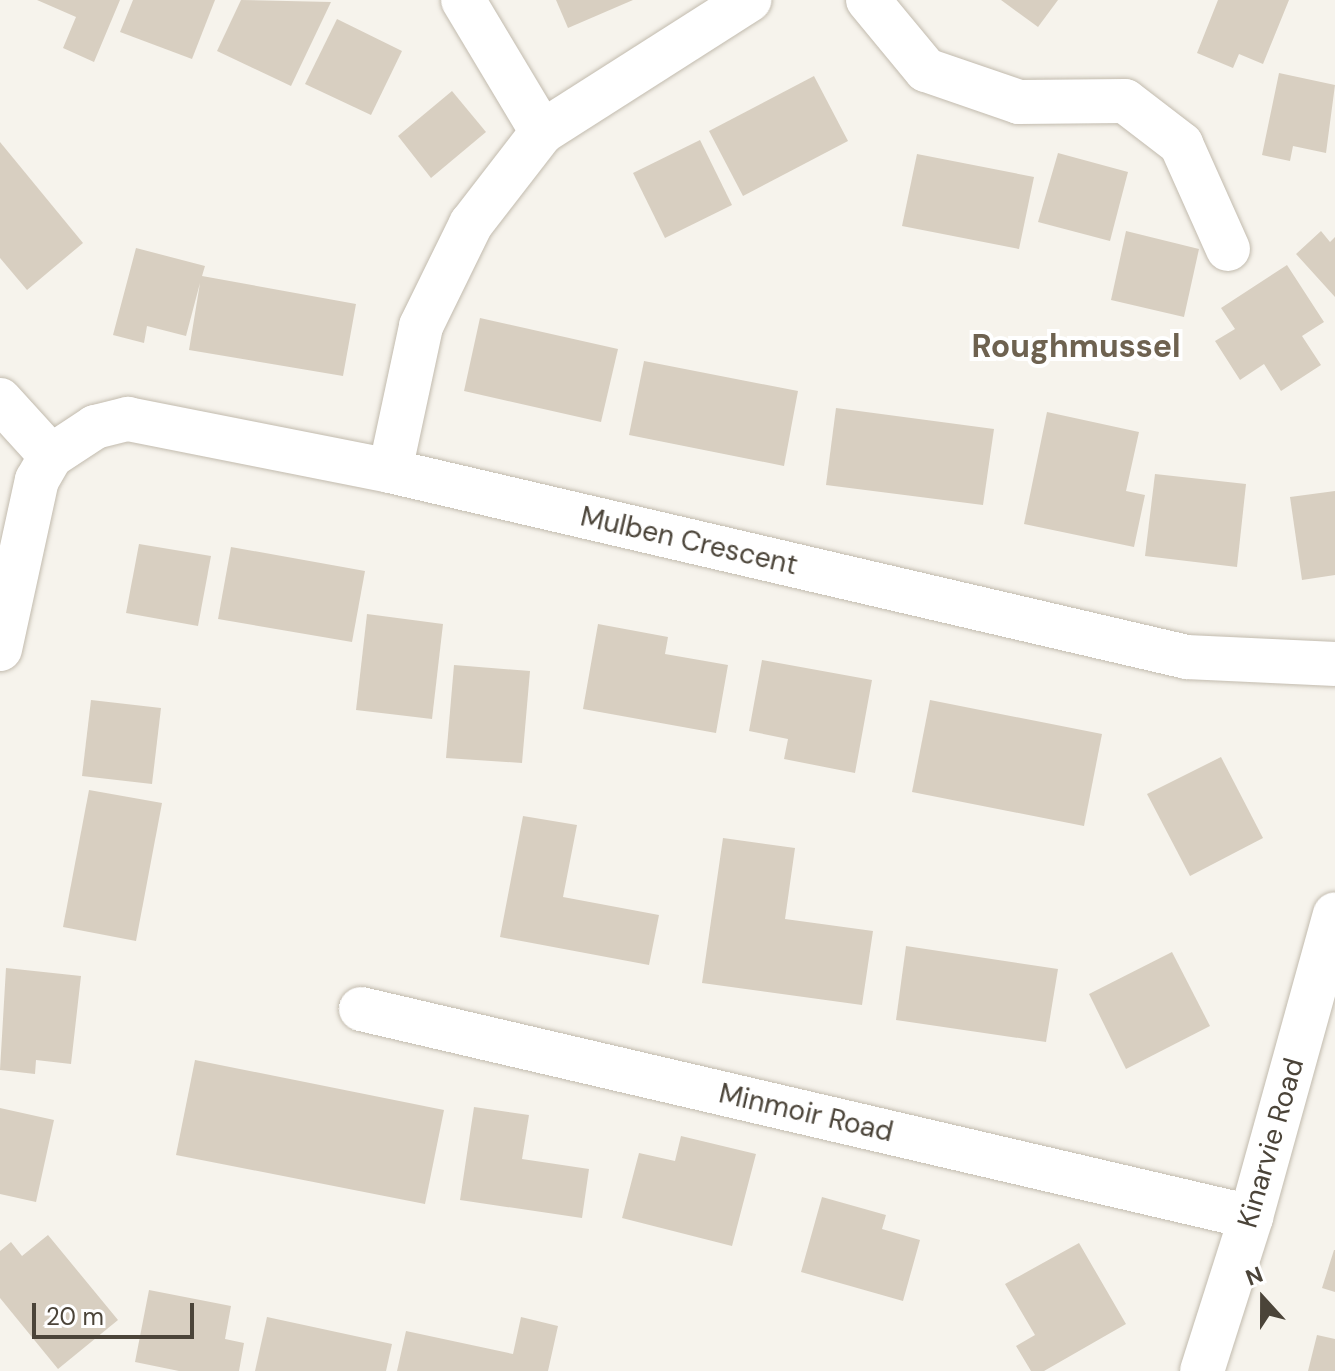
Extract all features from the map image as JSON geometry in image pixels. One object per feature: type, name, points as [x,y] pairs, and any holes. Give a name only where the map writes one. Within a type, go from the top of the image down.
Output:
[{"type":"street","points":[[463,0],[542,132]]},
{"type":"street","points":[[390,471],[421,326],[434,292],[471,224],[542,132],[749,0]]},
{"type":"street","points":[[868,0],[926,70],[1019,102],[1125,101],[1181,144],[1228,249]]},
{"type":"street","points":[[0,400],[51,456],[37,480],[0,649]]},
{"type":"street","name":"Mulben Crescent","points":[[51,456],[95,427],[128,419],[390,471],[1187,657],[1335,664]]},
{"type":"street","name":"Kinarvie Road","points":[[1202,1371],[1251,1217],[1335,914]]},
{"type":"street","name":"Minmoir Road","points":[[361,1009],[1251,1217]]},
{"type":"building","points":[[37,0],[120,0],[94,62],[63,48],[76,17]]},
{"type":"building","points":[[133,0],[215,0],[192,59],[120,32]]},
{"type":"building","points":[[241,0],[331,2],[291,86],[217,51]]},
{"type":"building","points":[[556,0],[633,0],[568,28]]},
{"type":"building","points":[[1001,0],[1058,0],[1038,27]]},
{"type":"building","points":[[1218,0],[1289,0],[1263,64],[1239,54],[1233,68],[1197,53]]},
{"type":"building","points":[[337,19],[402,51],[371,115],[305,84]]},
{"type":"building","points":[[1279,73],[1335,85],[1326,153],[1293,146],[1290,161],[1262,155]]},
{"type":"building","points":[[814,76],[848,141],[743,196],[709,131]]},
{"type":"building","points":[[452,91],[486,132],[431,178],[398,136]]},
{"type":"building","points":[[700,140],[732,205],[665,238],[633,173]]},
{"type":"building","points":[[0,142],[83,243],[27,290],[0,258]]},
{"type":"building","points":[[1058,153],[1128,172],[1110,241],[1038,222]]},
{"type":"building","points":[[917,154],[1034,177],[1019,249],[902,226]]},
{"type":"building","points":[[1126,231],[1199,249],[1184,317],[1111,300]]},
{"type":"building","points":[[1321,231],[1330,242],[1335,237],[1335,297],[1296,254]]},
{"type":"building","points":[[136,248],[205,266],[202,276],[356,304],[343,376],[189,350],[200,283],[186,336],[147,326],[144,343],[113,335]]},
{"type":"building","points":[[1287,265],[1324,322],[1302,336],[1321,365],[1281,391],[1264,364],[1240,380],[1215,341],[1235,329],[1221,308]]},
{"type":"building","points":[[480,318],[618,349],[601,422],[464,391]]},
{"type":"building","points":[[644,361],[798,391],[784,466],[629,435]]},
{"type":"building","points":[[836,408],[994,429],[983,505],[826,485]]},
{"type":"building","points":[[1047,412],[1139,432],[1126,491],[1145,495],[1134,547],[1024,524]]},
{"type":"building","points":[[1155,474],[1246,484],[1237,567],[1145,556]]},
{"type":"building","points":[[1335,491],[1335,575],[1302,580],[1290,497]]},
{"type":"building","points":[[139,544],[211,556],[198,626],[126,613]]},
{"type":"building","points":[[231,547],[365,571],[352,642],[218,619]]},
{"type":"building","points":[[367,614],[443,624],[432,719],[356,710]]},
{"type":"building","points":[[598,624],[668,637],[665,654],[728,665],[716,733],[583,709]]},
{"type":"building","points":[[762,660],[872,680],[855,773],[784,759],[788,739],[749,731]]},
{"type":"building","points":[[454,665],[530,671],[522,763],[446,758]]},
{"type":"building","points":[[91,700],[161,708],[152,784],[82,776]]},
{"type":"building","points":[[930,700],[1102,734],[1084,826],[912,792]]},
{"type":"building","points":[[1221,757],[1263,838],[1190,876],[1147,794]]},
{"type":"building","points":[[89,790],[162,803],[136,941],[63,927]]},
{"type":"building","points":[[523,816],[577,825],[563,897],[659,915],[649,965],[500,937]]},
{"type":"building","points":[[723,838],[795,848],[785,919],[873,931],[862,1005],[702,983]]},
{"type":"building","points":[[906,946],[1058,969],[1046,1042],[896,1020]]},
{"type":"building","points":[[1172,952],[1210,1026],[1126,1069],[1089,994]]},
{"type":"building","points":[[6,968],[81,976],[71,1064],[36,1060],[35,1074],[0,1070]]},
{"type":"building","points":[[195,1060],[444,1110],[425,1204],[176,1155]]},
{"type":"building","points":[[474,1107],[529,1115],[522,1159],[589,1169],[582,1218],[460,1200]]},
{"type":"building","points":[[0,1108],[54,1120],[36,1202],[0,1194]]},
{"type":"building","points":[[681,1136],[756,1154],[732,1246],[622,1218],[639,1153],[675,1161]]},
{"type":"building","points":[[822,1197],[886,1215],[882,1229],[920,1240],[903,1301],[801,1272]]},
{"type":"building","points":[[48,1235],[118,1320],[58,1369],[0,1298],[0,1251],[11,1242],[22,1256]]},
{"type":"building","points":[[1079,1243],[1126,1324],[1044,1371],[1031,1371],[1016,1346],[1035,1335],[1005,1284]]},
{"type":"building","points":[[1335,1250],[1335,1292],[1322,1288]]},
{"type":"building","points":[[149,1290],[231,1306],[225,1339],[244,1343],[239,1371],[179,1371],[135,1362]]},
{"type":"building","points":[[267,1317],[392,1344],[386,1371],[255,1371]]},
{"type":"building","points":[[521,1317],[558,1326],[548,1371],[397,1371],[406,1331],[513,1354]]},
{"type":"building","points":[[1317,1335],[1335,1339],[1335,1371],[1308,1371]]},
{"type":"district","name":"Roughmussel","points":[[1076,346]]}]
